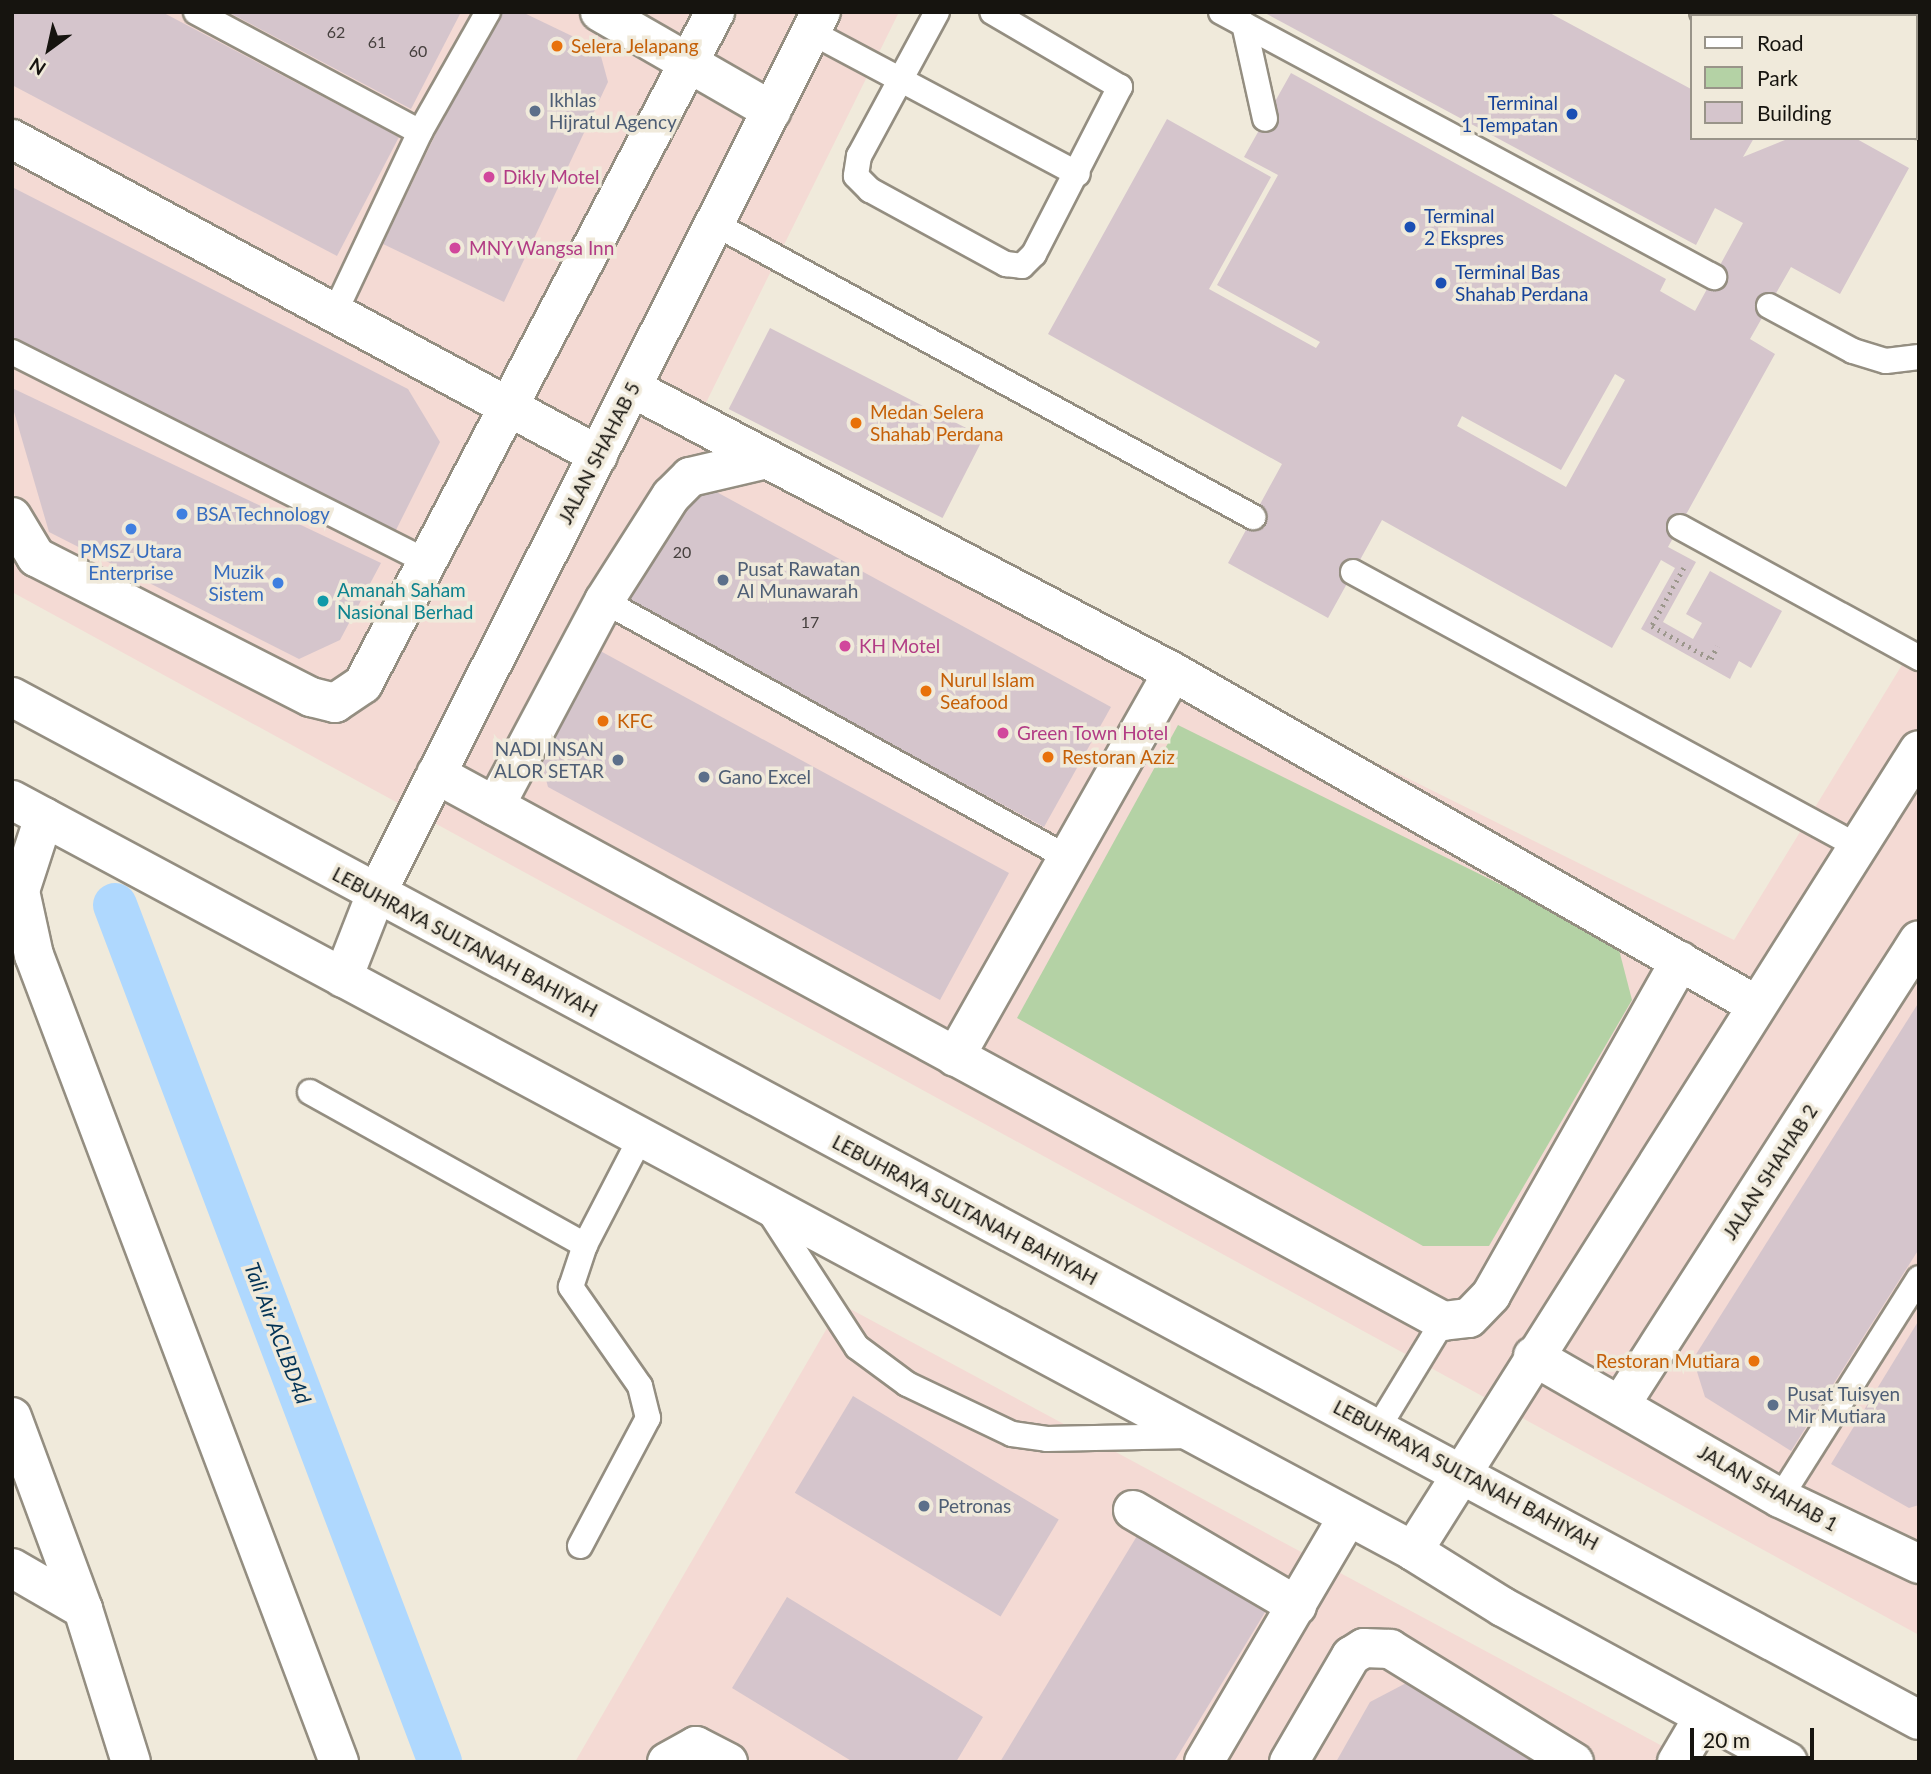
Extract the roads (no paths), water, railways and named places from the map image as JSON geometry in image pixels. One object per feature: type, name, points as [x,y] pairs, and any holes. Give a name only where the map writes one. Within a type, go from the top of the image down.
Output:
[{"type":"street","points":[[600,12],[689,66],[772,111]]},
{"type":"street","points":[[12,517],[36,557],[310,697],[335,703],[363,684],[429,563],[715,12]]},
{"type":"street","name":"JALAN SHAHAB 5","points":[[343,978],[376,894],[816,22]]},
{"type":"street","points":[[12,139],[511,405],[598,455]]},
{"type":"street","points":[[632,388],[1173,672],[1756,1005]]},
{"type":"street","points":[[495,806],[604,601],[671,496],[690,477],[767,459]]},
{"type":"street","points":[[955,1057],[1173,672]]},
{"type":"street","name":"LEBUHRAYA SULTANAH BAHIYAH","points":[[12,697],[1919,1720]]},
{"type":"street","points":[[1413,1551],[1533,1356],[1919,750]]},
{"type":"street","points":[[436,774],[1443,1321],[1469,1318],[1491,1296],[1680,961]]},
{"type":"street","points":[[339,1762],[34,955],[20,891],[28,808],[1347,1518],[1413,1551],[1703,1718],[1788,1762]]},
{"type":"street","name":"JALAN SHAHAB 2","points":[[1622,1405],[1916,951]]},
{"type":"street","name":"JALAN SHAHAB 1","points":[[1533,1356],[1780,1498],[1919,1564]]},
{"type":"street","points":[[12,1417],[83,1609],[131,1762]]},
{"type":"street","points":[[1133,1510],[1297,1606]]},
{"type":"street","points":[[1204,1762],[1347,1518]]},
{"type":"street","points":[[12,1568],[83,1609]]},
{"type":"street","points":[[1289,1762],[1351,1656],[1364,1648],[1390,1649],[1574,1762]]},
{"type":"street","points":[[1677,1762],[1703,1718]]},
{"type":"street","points":[[667,1762],[696,1746],[728,1762]]},
{"type":"lane","points":[[196,12],[420,132]]},
{"type":"lane","points":[[335,312],[420,132],[488,12]]},
{"type":"lane","points":[[937,12],[859,156],[856,176],[870,190],[1006,264],[1028,261],[1078,174],[1120,87],[992,12]]},
{"type":"lane","points":[[1221,12],[1714,276]]},
{"type":"lane","points":[[816,22],[900,79],[1078,174]]},
{"type":"lane","points":[[1244,24],[1265,119]]},
{"type":"lane","points":[[715,224],[1253,517]]},
{"type":"lane","points":[[1769,306],[1853,351],[1886,361],[1919,357]]},
{"type":"lane","points":[[12,352],[429,563]]},
{"type":"lane","points":[[1680,527],[1919,658]]},
{"type":"lane","points":[[1353,572],[1857,846]]},
{"type":"lane","points":[[604,601],[1068,858]]},
{"type":"lane","points":[[310,1093],[585,1245]]},
{"type":"lane","points":[[580,1546],[648,1418],[640,1386],[571,1287],[585,1245],[641,1137]]},
{"type":"lane","points":[[762,1202],[858,1348],[908,1384],[1012,1434],[1047,1439],[1197,1435]]},
{"type":"lane","points":[[1780,1498],[1919,1278]]},
{"type":"lane","points":[[1378,1428],[1443,1321]]},
{"type":"waterway","name":"Tali Air ACLBD4d","points":[[115,905],[440,1762]]},
{"type":"place","name":"Selera Jelapang","points":[[557,46]]},
{"type":"place","name":"Ikhlas Hijratul Agency","points":[[535,111]]},
{"type":"place","name":"Terminal 1 Tempatan","points":[[1572,114]]},
{"type":"place","name":"Dikly Motel","points":[[489,177]]},
{"type":"place","name":"Terminal 2 Ekspres","points":[[1410,227]]},
{"type":"place","name":"MNY Wangsa Inn","points":[[455,248]]},
{"type":"place","name":"Terminal Bas Shahab Perdana","points":[[1441,283]]},
{"type":"place","name":"Medan Selera Shahab Perdana","points":[[856,423]]},
{"type":"place","name":"BSA Technology","points":[[182,514]]},
{"type":"place","name":"PMSZ Utara Enterprise","points":[[131,529]]},
{"type":"place","name":"Pusat Rawatan Al Munawarah","points":[[723,580]]},
{"type":"place","name":"Muzik Sistem","points":[[278,583]]},
{"type":"place","name":"Amanah Saham Nasional Berhad","points":[[323,601]]},
{"type":"place","name":"KH Motel","points":[[845,646]]},
{"type":"place","name":"Nurul Islam Seafood","points":[[926,691]]},
{"type":"place","name":"KFC","points":[[603,721]]},
{"type":"place","name":"Green Town Hotel","points":[[1003,733]]},
{"type":"place","name":"Restoran Aziz","points":[[1048,757]]},
{"type":"place","name":"NADI INSAN ALOR SETAR","points":[[618,760]]},
{"type":"place","name":"Gano Excel","points":[[704,777]]},
{"type":"place","name":"Restoran Mutiara","points":[[1754,1361]]},
{"type":"place","name":"Pusat Tuisyen Mir Mutiara","points":[[1773,1405]]},
{"type":"place","name":"Petronas","points":[[924,1506]]}]
